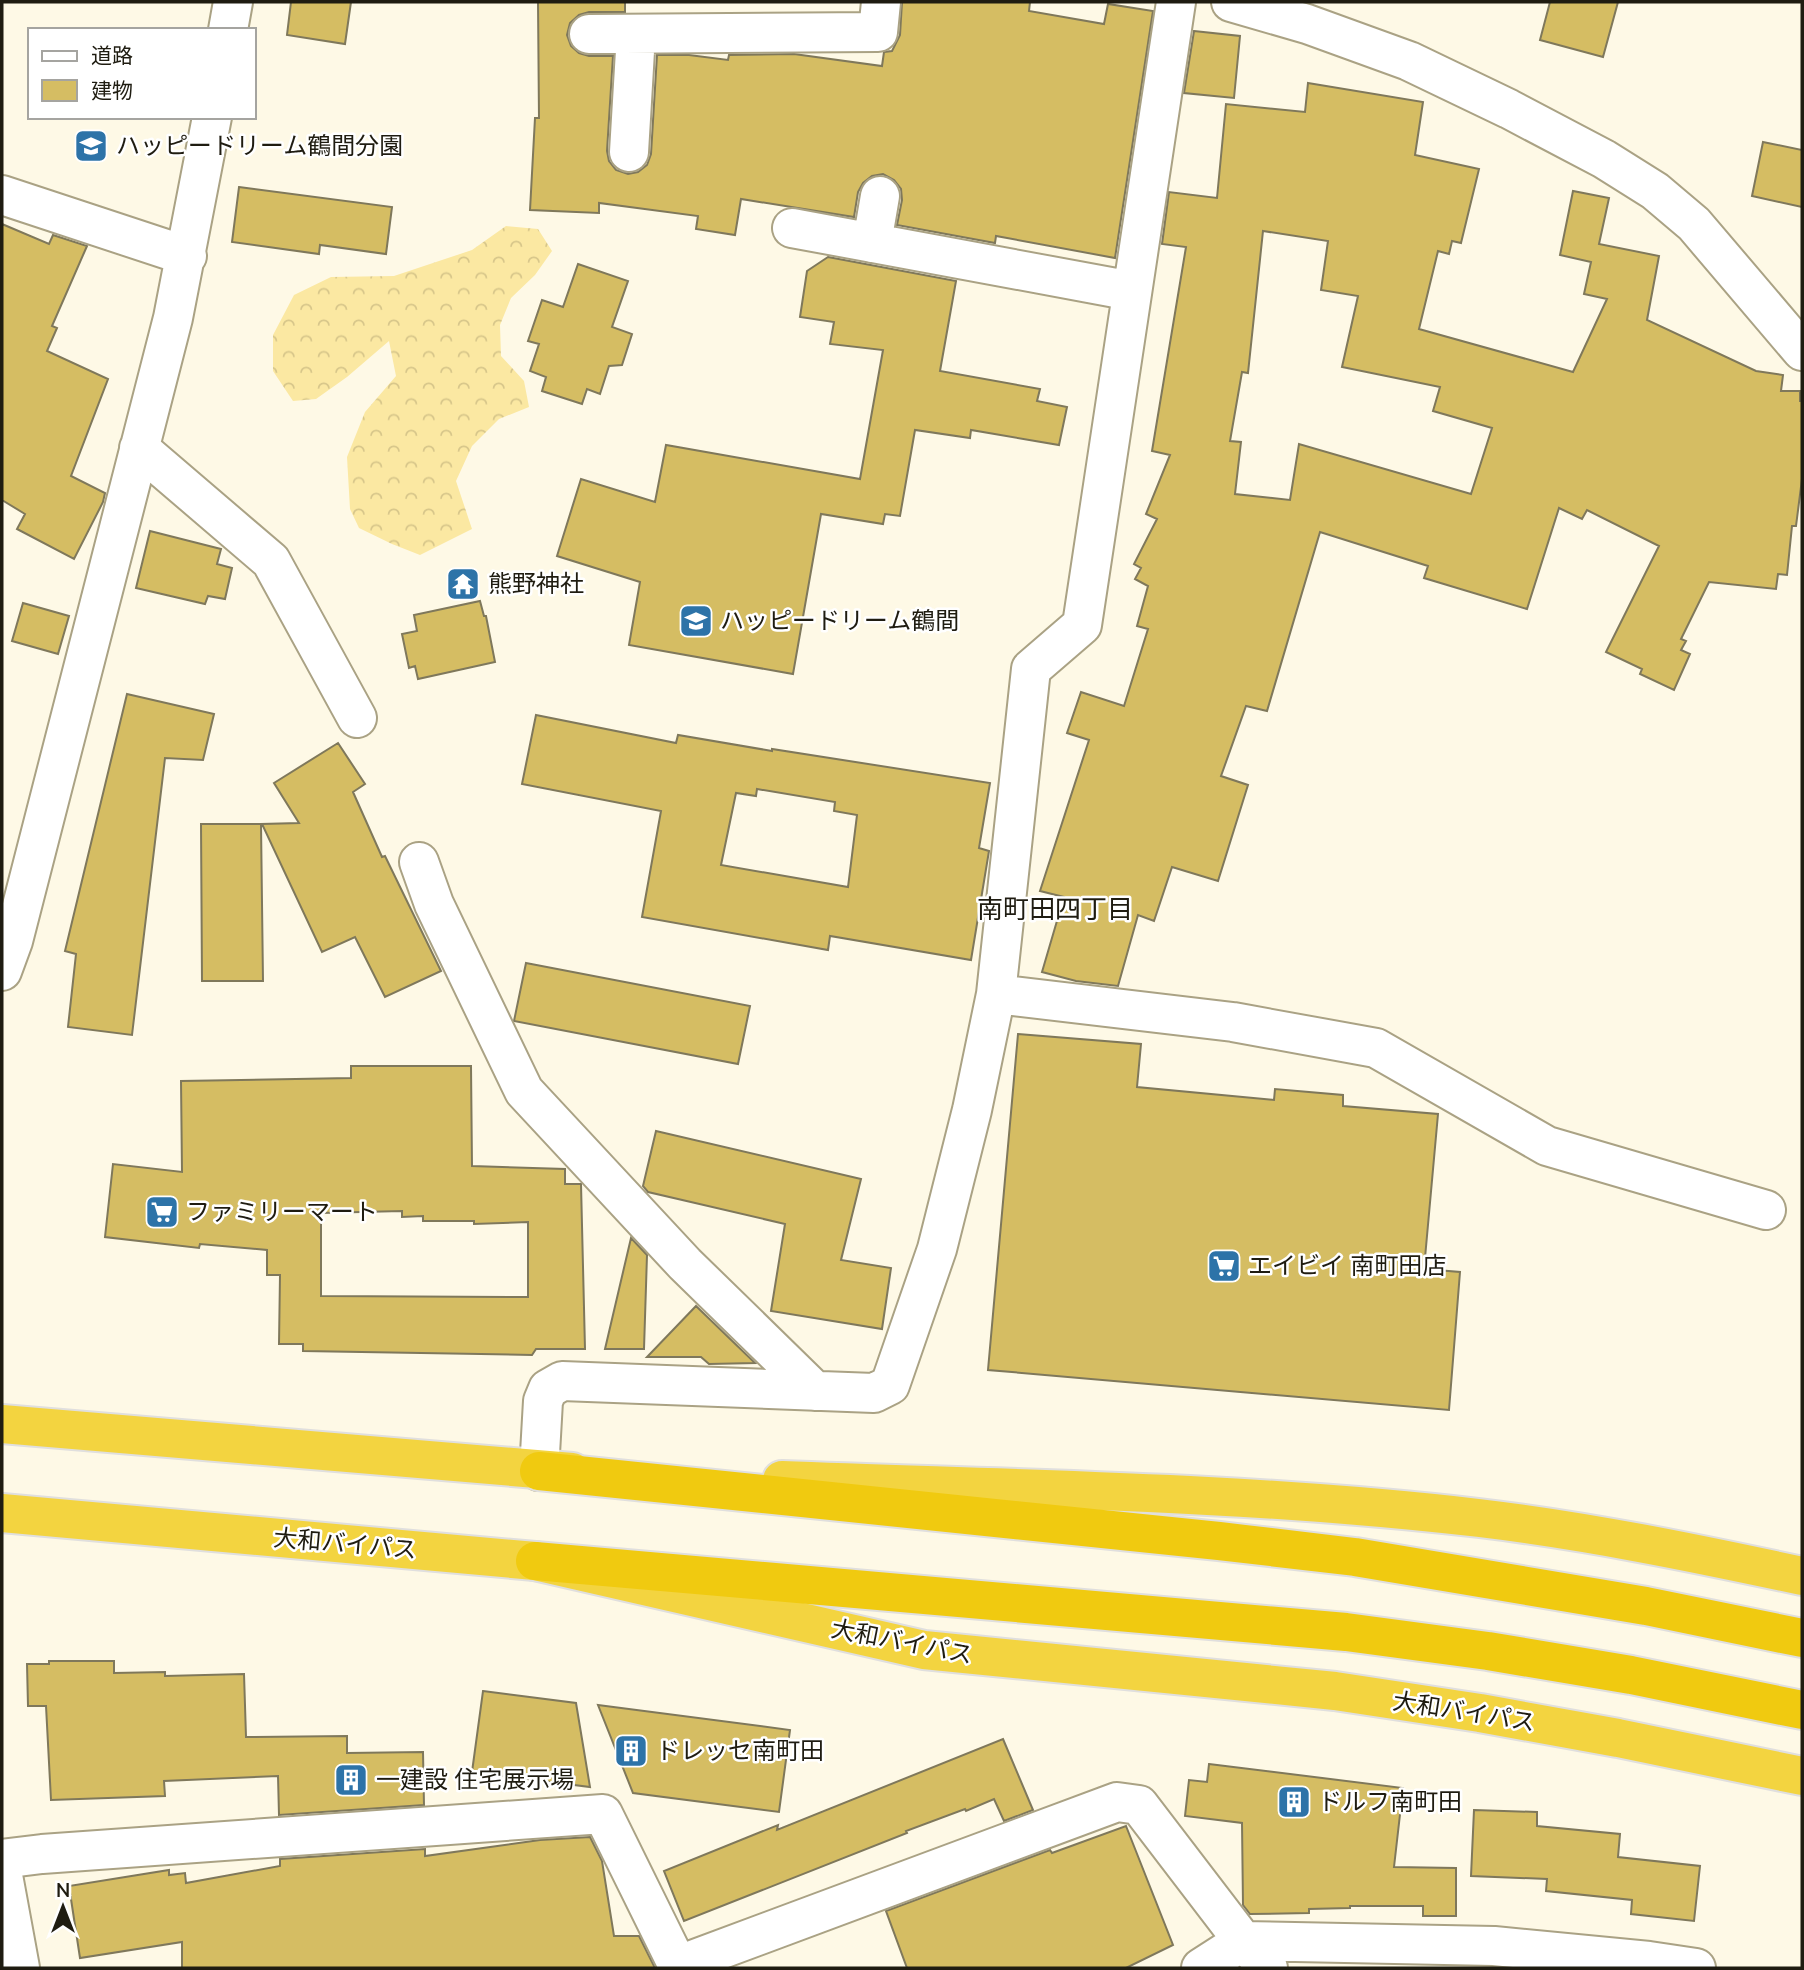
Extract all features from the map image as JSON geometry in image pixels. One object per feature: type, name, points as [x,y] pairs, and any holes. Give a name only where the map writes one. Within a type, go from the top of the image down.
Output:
[{"type":"highway","points":[[2,1424],[539,1471],[1341,1555],[1646,1606],[1802,1638]]},
{"type":"highway","points":[[539,1471],[1220,1497],[1384,1509],[1506,1521],[1658,1545],[1802,1576]]},
{"type":"highway","name":"大和バイパス","points":[[2,1513],[535,1561],[924,1650],[1335,1691],[1580,1731],[1802,1776]]},
{"type":"highway","points":[[535,1561],[1346,1632],[1488,1651],[1631,1675],[1802,1710]]},
{"type":"street","points":[[228,28],[233,2]]},
{"type":"street","points":[[589,34],[636,34],[705,18],[878,32],[881,2]]},
{"type":"street","points":[[539,1471],[543,1401],[548,1389],[562,1381],[874,1393],[890,1385],[937,1249],[972,1110],[996,994],[1031,669],[1082,625],[1176,2]]},
{"type":"street","points":[[1231,2],[1308,13],[1569,141],[1655,191],[1694,224],[1802,351]]},
{"type":"street","points":[[629,152],[636,34]]},
{"type":"street","points":[[2,971],[13,942],[173,318],[212,119]]},
{"type":"street","points":[[2,195],[187,256]]},
{"type":"street","points":[[872,243],[880,197]]},
{"type":"street","points":[[792,228],[1132,291]]},
{"type":"street","points":[[139,448],[271,561],[357,718]]},
{"type":"street","points":[[419,862],[434,904],[524,1091],[685,1264],[815,1391]]},
{"type":"street","points":[[996,994],[1233,1022],[1376,1048],[1547,1146],[1766,1210]]},
{"type":"street","points":[[2,1859],[42,1853],[603,1814],[679,1967],[1118,1802],[1139,1805],[1243,1941],[1268,1968]]},
{"type":"street","points":[[2,1870],[20,1968]]},
{"type":"street","points":[[1201,1968],[1243,1941],[1494,1946],[1696,1968]]},
{"type":"green space","points":[[506,226],[538,229],[552,251],[535,275],[511,298],[500,325],[501,356],[524,381],[529,407],[499,419],[472,446],[456,481],[472,529],[420,555],[359,528],[350,509],[347,457],[365,412],[396,376],[389,341],[316,399],[293,401],[273,371],[273,335],[294,295],[331,277],[394,276],[472,250]]},
{"type":"building","points":[[291,2],[351,2],[345,44],[287,35]]},
{"type":"building","points":[[538,2],[625,2],[625,12],[589,12],[579,15],[570,23],[567,35],[571,46],[579,53],[589,56],[613,56],[607,151],[609,161],[616,170],[628,174],[638,172],[647,165],[651,154],[657,55],[689,55],[728,60],[729,55],[794,54],[882,66],[884,52],[892,51],[900,35],[902,2],[1030,2],[1029,11],[1104,24],[1108,4],[1153,11],[1115,258],[996,236],[995,243],[897,225],[902,200],[901,189],[894,180],[883,174],[872,176],[863,183],[858,192],[854,217],[741,199],[735,235],[696,229],[698,216],[599,203],[599,213],[530,210],[535,118],[539,118]]},
{"type":"building","points":[[1550,2],[1618,2],[1603,57],[1540,40]]},
{"type":"building","points":[[1194,31],[1240,36],[1234,98],[1184,93]]},
{"type":"building","points":[[1308,83],[1423,102],[1415,155],[1479,169],[1461,243],[1452,241],[1449,254],[1438,251],[1419,329],[1573,372],[1607,299],[1584,294],[1591,262],[1560,255],[1573,191],[1609,198],[1599,244],[1659,256],[1647,320],[1756,371],[1783,375],[1781,391],[1800,391],[1802,479],[1796,526],[1792,526],[1787,575],[1778,574],[1776,589],[1709,582],[1681,639],[1686,641],[1681,650],[1690,654],[1674,690],[1640,674],[1642,669],[1606,652],[1659,546],[1587,510],[1582,519],[1559,508],[1527,609],[1424,578],[1428,566],[1320,532],[1267,711],[1246,706],[1221,776],[1248,785],[1218,881],[1172,867],[1154,921],[1138,915],[1118,986],[1076,981],[1042,972],[1064,897],[1040,891],[1089,740],[1067,733],[1081,692],[1124,706],[1148,629],[1137,626],[1148,586],[1135,579],[1141,568],[1134,564],[1157,519],[1146,514],[1170,455],[1152,451],[1186,247],[1162,244],[1169,192],[1217,198],[1226,104],[1305,112]],"holes":[[[1263,231],[1328,241],[1321,290],[1358,296],[1342,367],[1440,387],[1433,411],[1492,428],[1471,494],[1299,444],[1290,500],[1235,494],[1241,442],[1230,441],[1242,372],[1248,373]]]},
{"type":"building","points":[[1763,142],[1802,150],[1802,207],[1752,196]]},
{"type":"building","points":[[239,187],[392,207],[386,254],[320,245],[319,254],[232,242]]},
{"type":"building","points":[[2,224],[49,244],[53,235],[87,246],[52,326],[57,328],[47,351],[108,379],[71,476],[105,493],[74,559],[17,529],[25,514],[2,500]]},
{"type":"building","points":[[828,257],[956,281],[940,371],[1040,389],[1037,401],[1067,407],[1059,445],[971,430],[970,438],[915,430],[900,516],[885,514],[883,524],[821,514],[793,674],[629,645],[640,582],[557,556],[581,479],[655,502],[666,445],[860,479],[883,350],[830,344],[834,322],[800,317],[807,271]]},
{"type":"building","points":[[578,264],[628,281],[612,327],[632,334],[622,365],[609,366],[600,394],[587,389],[582,404],[542,391],[546,377],[530,371],[539,344],[528,341],[542,300],[563,307]]},
{"type":"building","points":[[150,531],[221,549],[217,564],[232,568],[225,599],[208,596],[205,604],[136,588]]},
{"type":"building","points":[[480,601],[486,616],[495,662],[418,679],[415,666],[409,668],[402,634],[417,631],[414,615]]},
{"type":"building","points":[[23,603],[69,616],[58,654],[12,641]]},
{"type":"building","points":[[127,694],[214,714],[203,760],[165,758],[132,1035],[68,1027],[76,954],[65,951]]},
{"type":"building","points":[[536,715],[676,743],[678,735],[990,783],[979,848],[989,851],[971,960],[830,936],[828,950],[642,917],[661,811],[522,784]],"holes":[[[757,789],[835,802],[834,811],[857,815],[848,887],[721,865],[736,793],[756,796]]]},
{"type":"building","points":[[338,743],[365,784],[353,792],[382,857],[385,856],[441,971],[385,997],[355,937],[322,952],[262,824],[299,823],[274,783]]},
{"type":"building","points":[[201,824],[261,824],[263,981],[202,981]]},
{"type":"building","points":[[526,963],[750,1006],[738,1064],[514,1021]]},
{"type":"building","points":[[1018,1034],[1141,1044],[1137,1087],[1274,1100],[1275,1089],[1343,1095],[1343,1106],[1438,1114],[1424,1269],[1460,1272],[1449,1410],[988,1370]]},
{"type":"building","points":[[351,1066],[471,1066],[472,1166],[565,1169],[565,1184],[581,1184],[585,1349],[536,1349],[532,1355],[303,1351],[303,1344],[279,1344],[280,1275],[267,1275],[267,1250],[200,1244],[199,1248],[105,1237],[113,1164],[182,1172],[181,1081],[351,1078]],"holes":[[[402,1211],[402,1217],[423,1216],[423,1221],[474,1221],[474,1224],[528,1222],[528,1297],[321,1296],[321,1213]]]},
{"type":"building","points":[[656,1131],[861,1179],[841,1260],[891,1268],[882,1329],[771,1311],[785,1224],[648,1192],[643,1186]]},
{"type":"building","points":[[631,1238],[647,1255],[644,1349],[605,1349]]},
{"type":"building","points":[[696,1306],[755,1363],[709,1364],[701,1357],[647,1357]]},
{"type":"building","points":[[49,1661],[114,1661],[114,1673],[165,1672],[165,1676],[244,1674],[246,1737],[347,1736],[347,1753],[423,1752],[424,1805],[279,1815],[278,1776],[164,1781],[165,1796],[51,1800],[46,1706],[28,1706],[27,1664],[49,1664]]},
{"type":"building","points":[[483,1691],[576,1703],[590,1787],[472,1772]]},
{"type":"building","points":[[598,1705],[790,1730],[779,1812],[633,1793]]},
{"type":"building","points":[[1003,1739],[1033,1810],[1004,1821],[994,1799],[906,1831],[907,1833],[684,1921],[664,1871],[778,1825],[777,1830]]},
{"type":"building","points":[[1209,1764],[1403,1788],[1394,1867],[1456,1868],[1456,1916],[1423,1916],[1423,1906],[1350,1906],[1309,1909],[1309,1913],[1250,1914],[1243,1905],[1242,1823],[1185,1816],[1189,1780],[1207,1782]]},
{"type":"building","points":[[1474,1810],[1537,1812],[1537,1826],[1620,1834],[1618,1857],[1700,1866],[1694,1921],[1631,1914],[1632,1900],[1546,1891],[1547,1879],[1471,1876]]},
{"type":"building","points":[[1126,1826],[1173,1945],[1126,1968],[907,1968],[886,1911],[1050,1850],[1052,1853]]},
{"type":"building","points":[[590,1837],[602,1861],[614,1936],[639,1936],[655,1968],[182,1968],[182,1942],[80,1958],[69,1886],[169,1870],[169,1875],[185,1873],[186,1883],[280,1866],[280,1859],[425,1849],[425,1856],[540,1840]]},
{"type":"place","name":"ハッピードリーム鶴間分園","points":[[91,146]]},
{"type":"place","name":"熊野神社","points":[[463,584]]},
{"type":"place","name":"ハッピードリーム鶴間","points":[[696,621]]},
{"type":"place","name":"ファミリーマート","points":[[162,1212]]},
{"type":"place","name":"エイビイ 南町田店","points":[[1224,1266]]},
{"type":"place","name":"ドレッセ南町田","points":[[631,1751]]},
{"type":"place","name":"一建設 住宅展示場","points":[[351,1780]]},
{"type":"place","name":"ドルフ南町田","points":[[1294,1802]]},
{"type":"district","name":"南町田四丁目","points":[[1055,909]]}]
